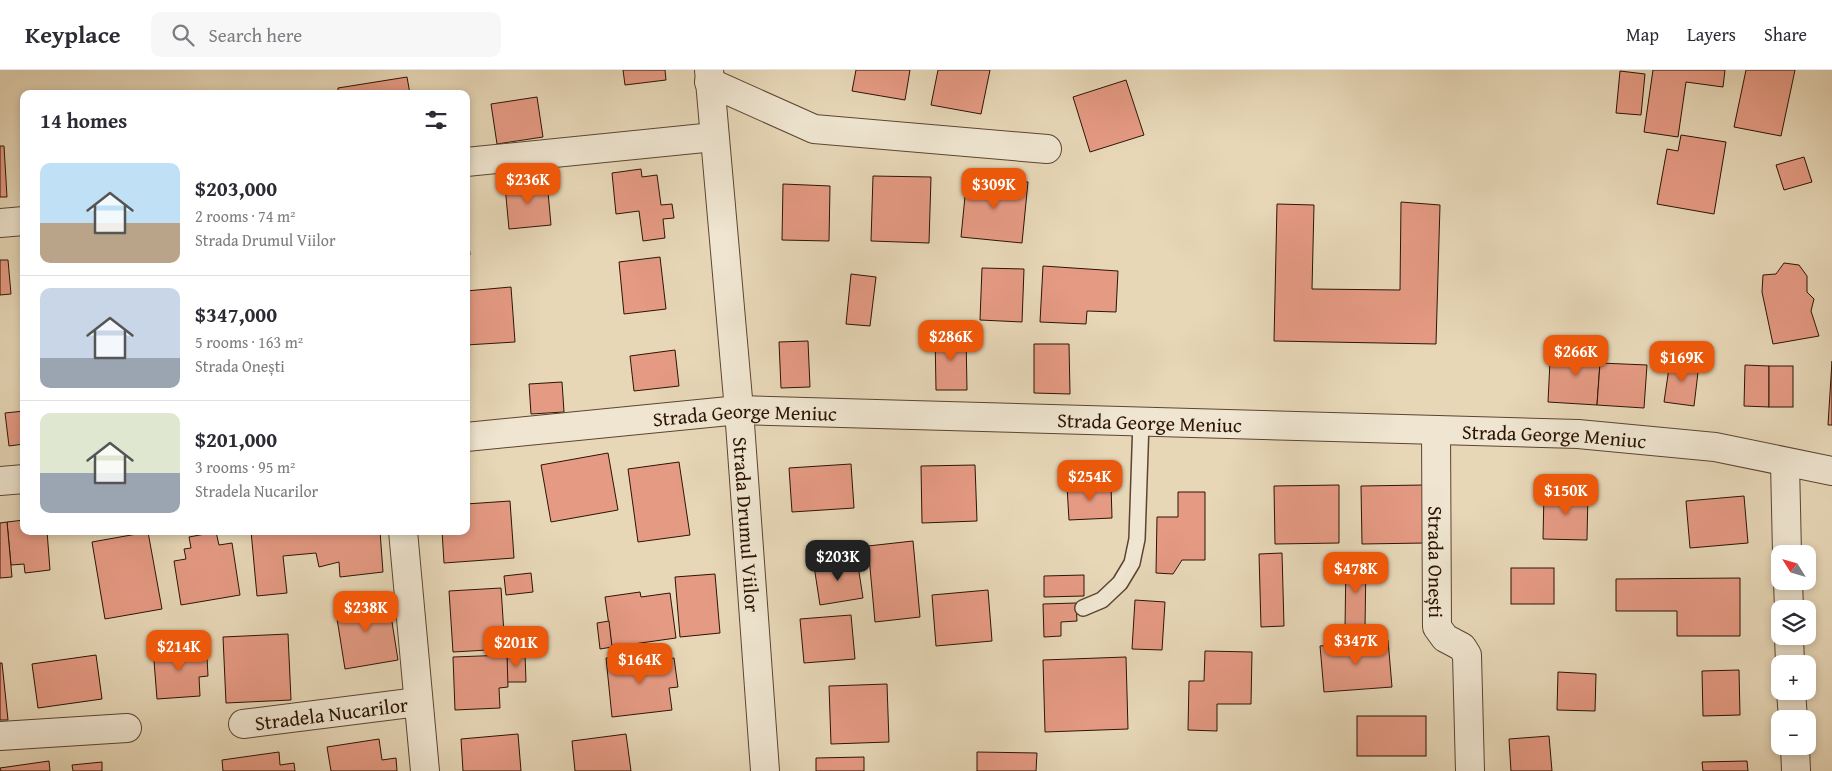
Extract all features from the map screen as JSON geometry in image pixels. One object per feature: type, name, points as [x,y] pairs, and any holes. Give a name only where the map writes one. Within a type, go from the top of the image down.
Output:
[{"type":"street","name":"Strada Drumul Viilor","points":[[709,76],[739,410],[764,771]]},
{"type":"street","points":[[709,76],[814,129],[1047,149]]},
{"type":"street","points":[[470,162],[714,136]]},
{"type":"street","points":[[0,223],[20,220]]},
{"type":"street","name":"Strada George Meniuc","points":[[470,437],[739,410],[1578,434],[1715,447],[1785,463],[1832,471]]},
{"type":"street","name":"Strada Onești","points":[[1436,430],[1437,627],[1445,638],[1462,647],[1467,655],[1470,771]]},
{"type":"street","points":[[1785,463],[1787,545]]},
{"type":"street","points":[[0,481],[20,479]]},
{"type":"street","name":"Stradela Nucarilor","points":[[403,535],[425,771]]},
{"type":"street","name":"Stradela Nucarilor","points":[[243,724],[418,702]]},
{"type":"street","points":[[0,736],[127,728]]},
{"type":"street","points":[[1795,755],[1796,771]]},
{"type":"lane","points":[[1083,608],[1102,600],[1120,583],[1132,563],[1137,539],[1141,421]]},
{"type":"building","points":[[623,70],[665,70],[666,80],[625,85]]},
{"type":"building","points":[[856,70],[910,70],[905,100],[852,91]]},
{"type":"building","points":[[938,70],[990,70],[981,114],[931,105]]},
{"type":"building","points":[[1653,70],[1725,70],[1723,87],[1686,82],[1678,137],[1644,132]]},
{"type":"building","points":[[1746,70],[1795,70],[1781,136],[1734,127]]},
{"type":"building","points":[[1620,71],[1645,74],[1641,115],[1616,113]]},
{"type":"building","points":[[407,77],[409,90],[338,90],[338,88]]},
{"type":"building","points":[[1126,80],[1144,135],[1090,152],[1073,97]]},
{"type":"building","points":[[537,97],[543,137],[497,144],[491,104]]},
{"type":"building","points":[[1681,135],[1726,142],[1714,214],[1657,204],[1667,149],[1678,151]]},
{"type":"building","points":[[0,146],[4,146],[7,197],[0,197]]},
{"type":"building","points":[[1804,157],[1812,182],[1784,190],[1776,165]]},
{"type":"building","points":[[641,169],[642,177],[657,175],[661,205],[672,204],[674,218],[663,219],[665,238],[643,241],[639,211],[616,214],[612,173]]},
{"type":"building","points":[[873,176],[931,177],[929,243],[871,241]]},
{"type":"building","points":[[967,176],[1028,182],[1022,243],[961,237]]},
{"type":"building","points":[[547,181],[551,225],[509,229],[505,186]]},
{"type":"building","points":[[783,184],[830,186],[829,241],[782,240]]},
{"type":"building","points":[[1401,202],[1440,205],[1436,344],[1274,341],[1277,204],[1314,205],[1312,289],[1400,290]]},
{"type":"building","points":[[660,257],[666,309],[624,314],[619,262]]},
{"type":"building","points":[[0,260],[8,260],[11,294],[0,295]]},
{"type":"building","points":[[1784,263],[1799,265],[1807,276],[1807,292],[1814,299],[1811,311],[1819,336],[1773,344],[1762,292],[1763,275],[1776,274]]},
{"type":"building","points":[[1043,266],[1118,271],[1116,312],[1087,311],[1086,324],[1040,322]]},
{"type":"building","points":[[982,268],[1024,269],[1022,322],[980,320]]},
{"type":"building","points":[[851,274],[876,277],[870,326],[846,324]]},
{"type":"building","points":[[511,287],[515,342],[470,345],[470,291]]},
{"type":"building","points":[[935,333],[966,333],[967,390],[936,390]]},
{"type":"building","points":[[1579,340],[1598,340],[1597,362],[1600,363],[1597,405],[1548,402],[1550,361],[1578,362]]},
{"type":"building","points":[[808,341],[810,387],[781,388],[779,342]]},
{"type":"building","points":[[1034,344],[1069,344],[1070,394],[1034,393]]},
{"type":"building","points":[[675,350],[679,386],[634,391],[630,356]]},
{"type":"building","points":[[1670,361],[1699,364],[1694,406],[1664,402]]},
{"type":"building","points":[[1832,361],[1832,425],[1828,425]]},
{"type":"building","points":[[1600,363],[1647,365],[1644,408],[1597,405]]},
{"type":"building","points":[[1745,365],[1769,366],[1769,407],[1744,406]]},
{"type":"building","points":[[1769,366],[1793,366],[1793,407],[1769,407]]},
{"type":"building","points":[[562,382],[564,412],[531,414],[529,384]]},
{"type":"building","points":[[20,411],[20,445],[9,446],[5,413]]},
{"type":"building","points":[[608,453],[618,510],[551,522],[541,465]]},
{"type":"building","points":[[679,462],[690,535],[638,542],[628,469]]},
{"type":"building","points":[[851,464],[854,508],[792,512],[789,468]]},
{"type":"building","points":[[975,465],[977,521],[922,523],[921,466]]},
{"type":"building","points":[[1111,484],[1112,518],[1069,520],[1067,486]]},
{"type":"building","points":[[1339,485],[1339,543],[1275,544],[1274,486]]},
{"type":"building","points":[[1424,485],[1425,543],[1362,544],[1361,486]]},
{"type":"building","points":[[1178,492],[1205,492],[1205,560],[1182,560],[1173,574],[1156,573],[1157,517],[1178,517]]},
{"type":"building","points":[[1544,492],[1588,493],[1587,540],[1543,539]]},
{"type":"building","points":[[1744,496],[1748,543],[1690,548],[1686,501]]},
{"type":"building","points":[[510,501],[514,558],[444,563],[442,535],[470,535],[470,504]]},
{"type":"building","points":[[20,520],[20,535],[47,535],[50,570],[25,573],[24,564],[11,565],[7,522]]},
{"type":"building","points":[[7,522],[12,577],[0,578],[0,523]]},
{"type":"building","points":[[131,535],[149,535],[162,609],[105,619],[92,542]]},
{"type":"building","points":[[217,535],[219,545],[232,543],[240,595],[181,605],[174,561],[186,559],[184,549],[191,548],[189,537]]},
{"type":"building","points":[[251,535],[380,535],[383,572],[340,577],[339,562],[319,567],[316,553],[283,556],[287,593],[257,596]]},
{"type":"building","points":[[913,541],[920,617],[875,622],[868,546]]},
{"type":"building","points":[[1282,553],[1284,626],[1261,627],[1259,554]]},
{"type":"building","points":[[1346,558],[1366,558],[1365,629],[1345,629]]},
{"type":"building","points":[[857,559],[863,598],[820,605],[814,566]]},
{"type":"building","points":[[1511,568],[1554,568],[1554,604],[1511,604]]},
{"type":"building","points":[[531,573],[533,592],[506,595],[504,576]]},
{"type":"building","points":[[715,574],[720,633],[680,637],[675,577]]},
{"type":"building","points":[[1084,575],[1084,596],[1044,597],[1044,576]]},
{"type":"building","points":[[1740,578],[1740,636],[1677,636],[1677,611],[1616,611],[1616,579]]},
{"type":"building","points":[[501,588],[505,649],[453,652],[449,591]]},
{"type":"building","points":[[988,590],[992,641],[936,646],[932,595]]},
{"type":"building","points":[[640,592],[641,597],[670,593],[676,638],[612,647],[605,597]]},
{"type":"building","points":[[388,597],[398,660],[345,669],[335,606]]},
{"type":"building","points":[[1135,600],[1165,602],[1162,650],[1132,649]]},
{"type":"building","points":[[1076,603],[1077,621],[1061,622],[1061,636],[1044,637],[1043,604]]},
{"type":"building","points":[[851,615],[855,659],[804,663],[800,619]]},
{"type":"building","points":[[609,621],[612,647],[600,649],[597,623]]},
{"type":"building","points":[[288,634],[291,700],[226,703],[223,637]]},
{"type":"building","points":[[1388,640],[1392,687],[1324,692],[1320,646]]},
{"type":"building","points":[[196,645],[197,658],[207,657],[208,676],[199,677],[200,696],[157,699],[153,648]]},
{"type":"building","points":[[1205,651],[1252,652],[1251,704],[1217,704],[1217,731],[1188,730],[1189,681],[1204,681]]},
{"type":"building","points":[[525,654],[526,682],[507,682],[507,655]]},
{"type":"building","points":[[644,654],[645,661],[674,658],[678,687],[669,688],[672,710],[612,717],[606,658]]},
{"type":"building","points":[[96,655],[102,699],[38,708],[32,664]]},
{"type":"building","points":[[507,655],[508,687],[499,688],[500,708],[455,710],[453,657]]},
{"type":"building","points":[[1126,657],[1128,729],[1045,732],[1043,660]]},
{"type":"building","points":[[0,663],[2,663],[8,720],[0,720]]},
{"type":"building","points":[[1739,670],[1740,715],[1703,716],[1702,671]]},
{"type":"building","points":[[1558,672],[1596,674],[1595,711],[1557,710]]},
{"type":"building","points":[[887,684],[889,742],[831,744],[829,686]]},
{"type":"building","points":[[1357,716],[1426,716],[1426,756],[1357,756]]},
{"type":"building","points":[[518,734],[521,771],[463,771],[461,739]]},
{"type":"building","points":[[626,734],[631,771],[575,771],[572,741]]},
{"type":"building","points":[[1549,736],[1552,771],[1511,771],[1509,739]]},
{"type":"building","points":[[379,739],[382,760],[396,758],[397,771],[331,771],[327,747]]},
{"type":"building","points":[[279,752],[280,765],[294,763],[295,771],[223,771],[222,760]]},
{"type":"building","points":[[977,752],[1037,753],[1036,771],[977,771]]},
{"type":"building","points":[[864,757],[864,771],[816,771],[816,758]]},
{"type":"building","points":[[49,761],[50,771],[1,771],[0,768]]},
{"type":"building","points":[[1747,761],[1748,771],[1703,771],[1702,762]]},
{"type":"building","points":[[102,762],[102,771],[73,771],[72,765]]}]
